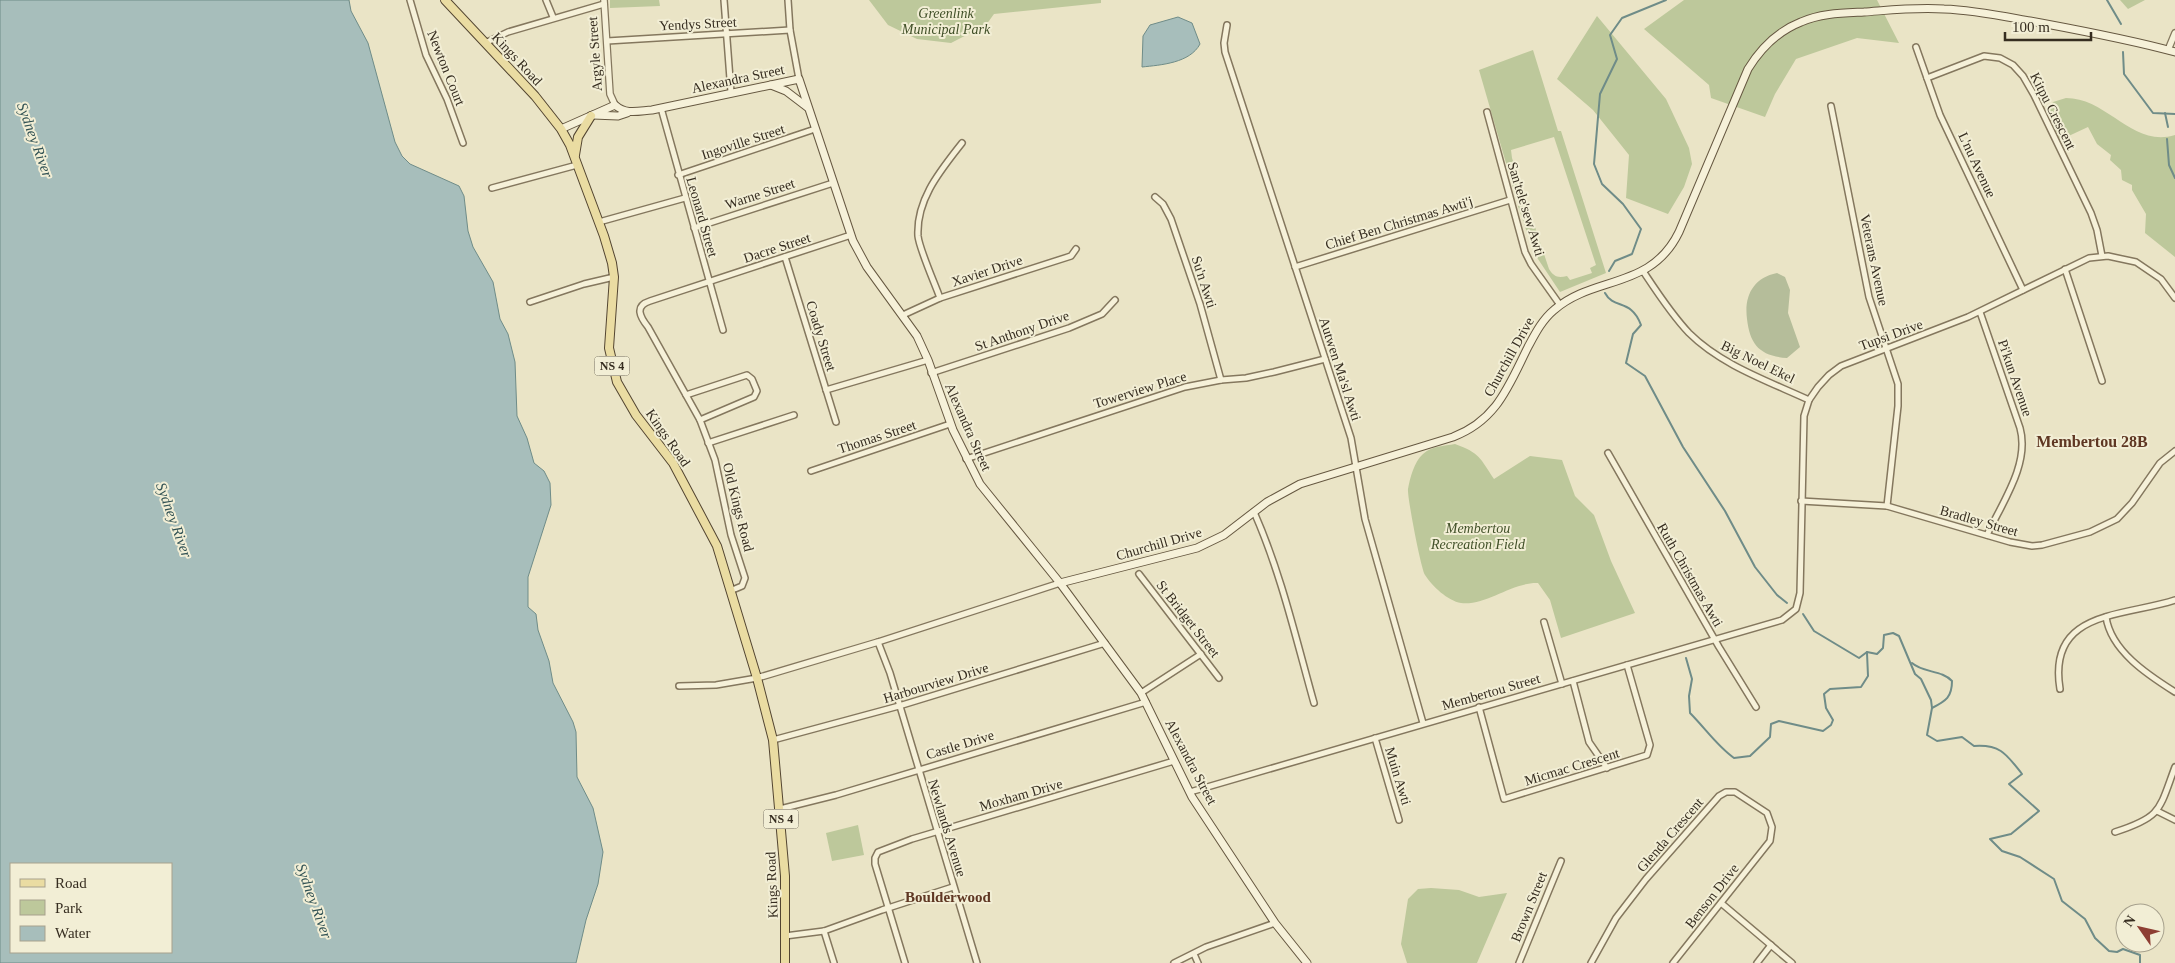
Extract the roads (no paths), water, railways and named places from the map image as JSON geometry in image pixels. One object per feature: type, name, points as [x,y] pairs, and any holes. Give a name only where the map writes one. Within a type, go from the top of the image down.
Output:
[{"type":"main road","name":"Kings Road","points":[[445,0],[535,96],[560,129],[575,156],[609,249],[614,278],[609,348],[617,382],[636,415],[673,463],[717,546],[757,678],[773,740],[785,876],[785,963]]},
{"type":"main road","name":"Churchill Drive","points":[[1060,583],[1197,548],[1224,535],[1280,494],[1300,484],[1453,437],[1484,420],[1501,400],[1541,325],[1560,305],[1642,271],[1664,255],[1676,238],[1753,62],[1764,47],[1778,35],[1802,22],[1835,14],[1902,9],[1950,9],[2064,27],[2172,51]]},
{"type":"main road","name":"Alexandra Street","points":[[592,115],[618,116],[630,112],[661,108],[799,79],[851,235],[867,267],[917,336],[928,360],[950,424],[980,484],[1060,583],[1141,693],[1190,792],[1275,923],[1307,963]]},
{"type":"main road","points":[[768,85],[786,91],[808,108]]},
{"type":"main road","points":[[560,129],[615,105],[623,111],[630,112]]},
{"type":"main road","points":[[575,156],[578,137],[592,115]]},
{"type":"street","name":"Newton Court","points":[[410,0],[426,55],[447,99],[463,143]]},
{"type":"street","points":[[546,0],[554,18]]},
{"type":"street","points":[[724,0],[731,92]]},
{"type":"street","points":[[788,0],[790,30],[799,79]]},
{"type":"street","points":[[485,43],[508,32],[604,2]]},
{"type":"street","name":"Argyle Street","points":[[604,2],[610,94],[615,105]]},
{"type":"street","name":"Autwen Ma'sl Awti","points":[[1227,25],[1224,43],[1225,52],[1351,438],[1365,519],[1423,724]]},
{"type":"street","name":"Yendys Street","points":[[607,41],[790,30]]},
{"type":"street","points":[[2172,51],[2175,33]]},
{"type":"street","name":"L'nu Avenue","points":[[1916,47],[1940,115],[2023,290]]},
{"type":"street","name":"Kitpu Crescent","points":[[1927,78],[1984,56],[2000,58],[2016,68],[2034,94],[2091,213],[2097,230],[2102,256]]},
{"type":"street","name":"Veterans Avenue","points":[[1831,106],[1869,297],[1897,376],[1899,394],[1887,506]]},
{"type":"street","name":"Leonard Street","points":[[661,108],[678,175],[724,330]]},
{"type":"street","name":"San'tele'sew Awti","points":[[1487,112],[1527,257],[1560,305]]},
{"type":"street","name":"Ingoville Street","points":[[678,175],[816,129]]},
{"type":"street","points":[[940,298],[918,237],[919,225],[929,189],[936,176],[962,143]]},
{"type":"street","points":[[492,188],[577,165]]},
{"type":"street","name":"Warne Street","points":[[694,228],[833,182]]},
{"type":"street","name":"Su'n Awti","points":[[1155,197],[1164,204],[1171,219],[1200,304],[1221,380]]},
{"type":"street","points":[[599,222],[685,198]]},
{"type":"street","name":"Chief Ben Christmas Awti'j","points":[[1295,267],[1510,200]]},
{"type":"street","name":"Dacre Street","points":[[709,281],[851,235]]},
{"type":"street","name":"Xavier Drive","points":[[903,315],[940,298],[1071,256],[1076,249]]},
{"type":"street","name":"Tupsi Drive","points":[[1796,608],[1800,593],[1802,429],[1809,400],[1823,381],[1835,370],[1851,361],[1980,312],[2089,258],[2102,256],[2122,258],[2142,265],[2161,279],[2175,298]]},
{"type":"street","name":"Coady Street","points":[[785,257],[836,422]]},
{"type":"street","points":[[2065,269],[2102,381]]},
{"type":"street","name":"Big Noel Ekel","points":[[1642,271],[1680,324],[1711,351],[1732,364],[1809,400]]},
{"type":"street","points":[[530,302],[584,284],[614,278]]},
{"type":"street","name":"Old Kings Road","points":[[709,281],[645,302],[640,309],[641,318],[648,326],[700,420],[719,476],[734,547],[745,577],[743,585],[730,591]]},
{"type":"street","name":"St Anthony Drive","points":[[931,373],[1069,328],[1102,314],[1115,300]]},
{"type":"street","name":"Pi'kun Avenue","points":[[1980,312],[2020,428],[2023,445],[2018,469],[1987,535]]},
{"type":"street","name":"Towerview Place","points":[[966,459],[1158,395],[1221,380],[1254,376],[1325,359]]},
{"type":"street","points":[[826,390],[928,360]]},
{"type":"street","points":[[686,395],[746,375],[752,379],[757,391],[754,397],[700,420]]},
{"type":"street","points":[[708,443],[794,415]]},
{"type":"street","name":"Thomas Street","points":[[811,471],[950,424]]},
{"type":"street","name":"Bradley Street","points":[[1801,501],[1887,506],[2010,542],[2032,546],[2051,544],[2100,529],[2117,519],[2154,471],[2175,451]]},
{"type":"street","name":"Ruth Christmas Awti","points":[[1608,453],[1715,641],[1756,707]]},
{"type":"street","points":[[1254,512],[1265,536],[1314,703]]},
{"type":"street","name":"St Bridget Street","points":[[1139,574],[1219,678]]},
{"type":"street","name":"Churchill Drive","points":[[757,678],[878,642],[1060,583]]},
{"type":"street","points":[[2060,688],[2058,665],[2061,650],[2075,631],[2086,624],[2106,617],[2175,600]]},
{"type":"street","name":"Membertou Street","points":[[1190,792],[1778,622],[1790,615],[1796,608]]},
{"type":"street","points":[[2106,617],[2110,633],[2121,648],[2144,670],[2175,692]]},
{"type":"street","points":[[1544,622],[1562,684]]},
{"type":"street","name":"Newlands Avenue","points":[[878,642],[890,673],[977,963]]},
{"type":"street","name":"Harbourview Drive","points":[[773,740],[899,706],[1104,643]]},
{"type":"street","points":[[1141,693],[1201,654]]},
{"type":"street","name":"Micmac Crescent","points":[[1479,707],[1504,799],[1642,758],[1650,750],[1627,665]]},
{"type":"street","points":[[679,686],[716,685],[757,678]]},
{"type":"street","points":[[1573,681],[1589,742],[1607,768]]},
{"type":"street","name":"Castle Drive","points":[[780,809],[1146,702]]},
{"type":"street","name":"Muin Awti","points":[[1375,738],[1399,820]]},
{"type":"street","name":"Moxham Drive","points":[[888,908],[875,864],[876,855],[879,852],[912,839],[1174,761]]},
{"type":"street","points":[[2115,832],[2143,822],[2157,810],[2175,767]]},
{"type":"street","name":"Glenda Crescent","points":[[1591,963],[1616,918],[1646,879],[1720,794],[1736,793],[1767,813],[1772,827],[1768,844]]},
{"type":"street","points":[[2157,810],[2175,820]]},
{"type":"street","name":"Benson Drive","points":[[1674,963],[1768,844]]},
{"type":"street","name":"Brown Street","points":[[1519,963],[1561,860]]},
{"type":"street","points":[[785,936],[824,931],[953,887]]},
{"type":"street","points":[[1721,903],[1792,963]]},
{"type":"street","points":[[888,908],[905,963]]},
{"type":"street","points":[[1174,963],[1206,947],[1275,923]]},
{"type":"street","points":[[824,931],[834,963]]},
{"type":"street","points":[[1757,963],[1771,945]]},
{"type":"street","points":[[1194,954],[1198,963]]},
{"type":"water","name":"Sydney River","points":[[0,0],[349,0],[351,11],[368,43],[395,142],[402,156],[410,164],[459,186],[464,196],[468,231],[473,247],[493,282],[500,319],[508,334],[515,362],[517,416],[527,438],[534,463],[544,471],[550,483],[551,505],[528,577],[528,607],[536,614],[538,630],[549,661],[553,683],[573,722],[576,732],[577,777],[593,808],[603,852],[598,884],[586,920],[576,963],[0,963]]},
{"type":"water","points":[[1178,17],[1192,23],[1200,44],[1182,59],[1166,64],[1142,67],[1143,36],[1150,25]]},
{"type":"waterway","points":[[1609,271],[1615,261],[1632,254],[1641,229],[1623,204],[1602,184],[1594,164],[1600,94],[1617,59],[1610,35],[1622,18],[1666,0]]},
{"type":"waterway","points":[[2107,0],[2121,24]]},
{"type":"waterway","points":[[2123,52],[2124,74],[2153,113],[2175,114]]},
{"type":"waterway","points":[[2165,113],[2168,127]]},
{"type":"waterway","points":[[2167,139],[2169,165],[2175,178]]},
{"type":"waterway","points":[[1605,293],[1613,301],[1628,307],[1641,325],[1633,334],[1626,363],[1645,376],[1683,447],[1725,511],[1755,567],[1777,595],[1787,603]]},
{"type":"waterway","points":[[1803,614],[1814,631],[1859,658],[1867,652]]},
{"type":"waterway","points":[[1867,652],[1877,654],[1883,648],[1884,635],[1893,633],[1899,636],[1915,674],[1921,679],[1931,700],[1932,708],[1927,735],[1937,741],[1962,737],[1974,746],[1997,749],[2012,761],[2022,774],[2009,784],[2039,811],[2011,834],[1990,839],[2002,851],[2020,857],[2054,879],[2062,901],[2085,919],[2095,938],[2109,951],[2117,952],[2123,949],[2140,955],[2140,963]]},
{"type":"waterway","points":[[1686,658],[1692,679],[1689,696],[1690,713],[1734,758],[1750,756],[1770,737],[1771,724],[1779,721],[1823,731],[1831,725],[1833,720],[1826,708],[1824,694],[1830,689],[1861,687],[1868,676],[1867,653]]},
{"type":"waterway","points":[[1912,663],[1948,677],[1952,681],[1951,691],[1947,698],[1932,708]]},
{"type":"district","name":"Membertou 28B","points":[[2092,441]]},
{"type":"district","name":"Boulderwood","points":[[948,897]]},
{"type":"park label","name":"Greenlink Municipal Park","points":[[946,22]]},
{"type":"park label","name":"Membertou Recreation Field","points":[[1478,536]]}]
